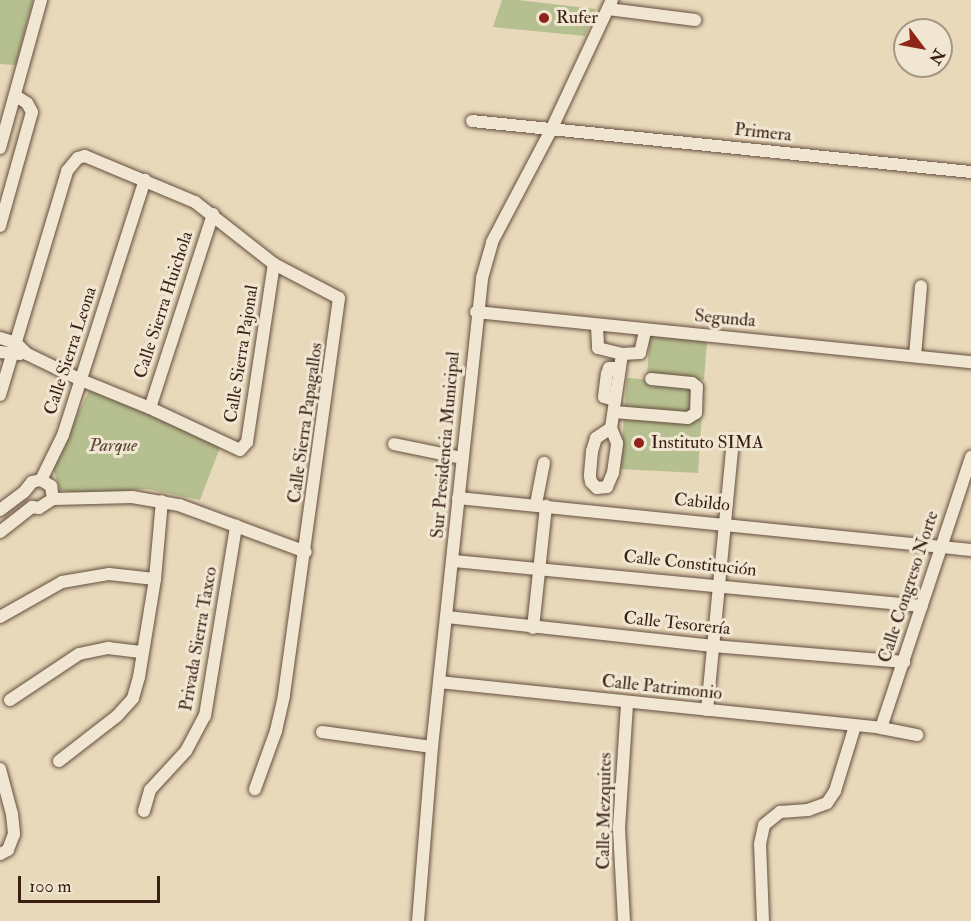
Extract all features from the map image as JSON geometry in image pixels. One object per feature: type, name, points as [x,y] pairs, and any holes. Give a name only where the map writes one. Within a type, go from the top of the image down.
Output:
[{"type":"street","points":[[0,148],[41,0]]},
{"type":"street","points":[[610,4],[695,20]]},
{"type":"street","name":"Sur Presidencia Municipal","points":[[418,921],[432,747],[453,561],[476,312],[482,278],[492,243],[551,130],[610,4]]},
{"type":"street","points":[[0,226],[32,112],[27,103],[16,96]]},
{"type":"street","name":"Primera","points":[[472,122],[971,172]]},
{"type":"street","points":[[0,395],[10,350],[67,171],[78,158],[93,158],[195,202],[274,264]]},
{"type":"street","name":"Calle Sierra Leona","points":[[0,510],[24,492],[32,482],[41,480],[63,435],[145,180]]},
{"type":"street","name":"Calle Sierra Huichola","points":[[150,408],[213,214]]},
{"type":"street","name":"Calle Sierra Papagallos","points":[[255,789],[281,712],[306,552],[339,298],[274,264]]},
{"type":"street","name":"Calle Sierra Pajonal","points":[[150,408],[235,450],[243,449],[247,442],[274,264]]},
{"type":"street","points":[[915,356],[921,286]]},
{"type":"street","name":"Segunda","points":[[476,312],[597,327],[709,334],[971,362]]},
{"type":"street","points":[[597,327],[598,348],[622,354],[640,353],[645,331]]},
{"type":"street","points":[[0,338],[10,350],[27,354],[81,380],[150,408]]},
{"type":"street","points":[[622,354],[619,368],[612,367],[607,371],[605,399],[614,406],[688,418],[696,413],[698,387],[692,383],[651,379]]},
{"type":"street","points":[[610,428],[614,406]]},
{"type":"street","points":[[707,710],[734,442]]},
{"type":"street","points":[[394,444],[462,458]]},
{"type":"street","name":"Calle Congreso Norte","points":[[881,728],[971,457]]},
{"type":"street","points":[[533,628],[540,567],[544,463]]},
{"type":"street","points":[[41,480],[51,486],[53,499]]},
{"type":"street","points":[[24,492],[27,503],[39,508],[53,499],[132,497],[162,501],[306,552]]},
{"type":"street","name":"Cabildo","points":[[458,498],[725,523],[942,545],[971,550]]},
{"type":"street","points":[[59,761],[129,704],[139,677],[155,579],[162,501]]},
{"type":"street","points":[[0,532],[32,507]]},
{"type":"street","name":"Privada Sierra Taxco","points":[[144,811],[150,790],[186,751],[205,716],[236,526]]},
{"type":"street","name":"Calle Constitución","points":[[453,561],[540,567],[922,606]]},
{"type":"street","points":[[0,617],[62,582],[109,574],[155,579]]},
{"type":"street","name":"Calle Tesorería","points":[[447,617],[713,646],[904,662]]},
{"type":"street","points":[[10,700],[79,654],[108,648],[143,652]]},
{"type":"street","name":"Calle Patrimonio","points":[[439,682],[881,728],[917,735]]},
{"type":"street","name":"Calle Mezquites","points":[[624,921],[619,828],[627,703]]},
{"type":"street","points":[[763,921],[760,844],[765,825],[780,812],[808,810],[827,803],[835,791],[855,726]]},
{"type":"street","points":[[322,732],[432,747]]},
{"type":"street","points":[[0,769],[12,814],[14,836],[8,850],[0,854]]},
{"type":"street","points":[[0,840],[14,836]]},
{"type":"green space","points":[[0,0],[33,0],[16,65],[0,64]]},
{"type":"green space","name":"Rufer","points":[[502,0],[596,9],[585,36],[493,27]]},
{"type":"green space","points":[[650,335],[707,341],[704,380],[647,375]]},
{"type":"green space","points":[[627,378],[704,384],[698,473],[620,469]]},
{"type":"green space","name":"Parque","points":[[91,387],[221,445],[200,500],[147,489],[81,494],[60,490],[52,466]]},
{"type":"place","name":"Rufer","points":[[544,18]]},
{"type":"place","name":"Instituto SIMA","points":[[639,443]]}]
